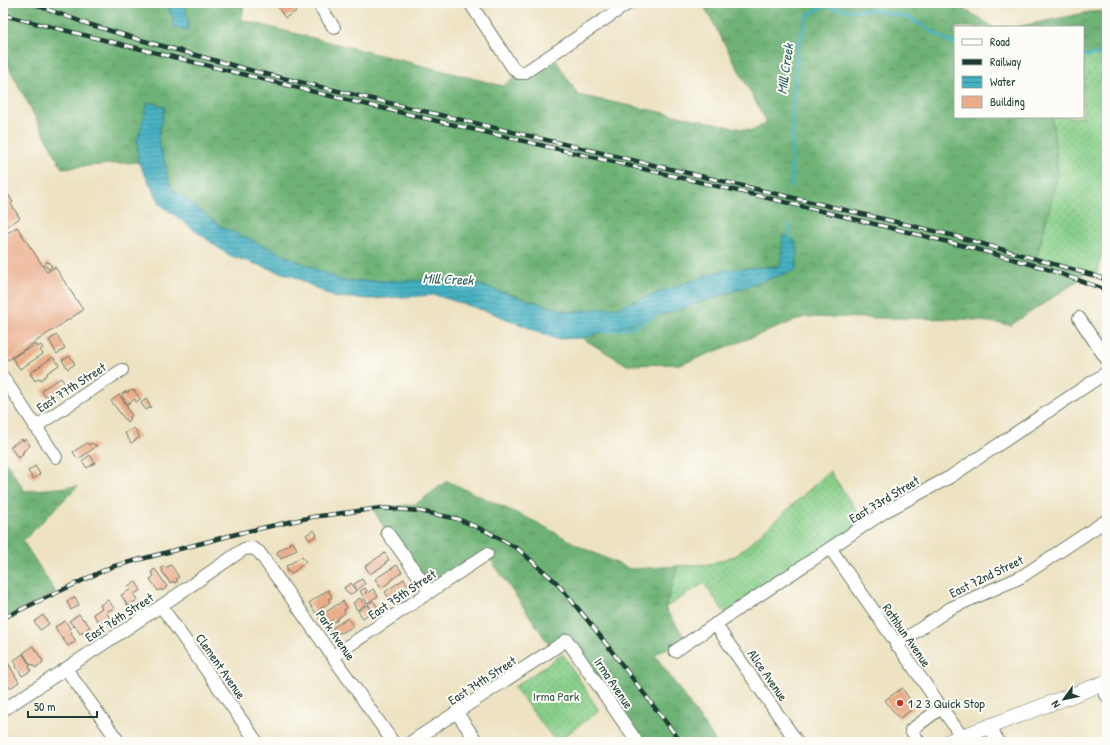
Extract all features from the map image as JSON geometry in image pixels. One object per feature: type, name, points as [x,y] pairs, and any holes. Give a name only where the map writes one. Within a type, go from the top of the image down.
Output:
[{"type":"main road","points":[[955,740],[988,726],[1105,688]]},
{"type":"street","points":[[318,3],[334,28]]},
{"type":"street","points":[[470,3],[513,68],[519,73],[524,72],[616,7],[629,3]]},
{"type":"street","points":[[1079,318],[1107,360]]},
{"type":"street","name":"East 77th Street","points":[[35,427],[122,370]]},
{"type":"street","name":"East 73rd Street","points":[[675,651],[886,511],[950,477],[1107,372]]},
{"type":"street","points":[[3,377],[56,457]]},
{"type":"street","name":"East 72nd Street","points":[[896,645],[950,608],[1021,577],[1107,520]]},
{"type":"street","points":[[388,532],[430,592]]},
{"type":"street","name":"East 76th Street","points":[[3,710],[162,606],[244,549],[252,548]]},
{"type":"street","name":"Park Avenue","points":[[252,548],[259,552],[393,742]]},
{"type":"street","name":"Rathbun Avenue","points":[[830,548],[941,708],[955,740]]},
{"type":"street","name":"East 75th Street","points":[[333,656],[487,554]]},
{"type":"street","name":"Clement Avenue","points":[[162,606],[257,742]]},
{"type":"street","name":"Alice Avenue","points":[[715,624],[798,742]]},
{"type":"street","name":"East 74th Street","points":[[412,742],[567,640]]},
{"type":"street","name":"Irma Avenue","points":[[567,640],[637,742]]},
{"type":"street","points":[[66,669],[119,742]]},
{"type":"street","points":[[919,742],[912,730],[941,708]]},
{"type":"street","points":[[457,713],[477,742]]},
{"type":"street","points":[[988,726],[999,742]]},
{"type":"green space","points":[[3,3],[167,3],[173,19],[188,30],[188,18],[183,3],[244,3],[242,20],[503,86],[519,73],[552,54],[578,95],[752,131],[767,123],[703,4],[951,3],[980,18],[992,26],[954,26],[954,118],[1052,118],[1058,176],[1036,259],[1084,272],[1079,280],[1011,325],[966,319],[805,317],[682,364],[627,365],[582,338],[678,310],[796,270],[798,250],[789,238],[784,235],[780,266],[722,270],[618,307],[568,312],[464,280],[343,281],[222,227],[171,188],[158,138],[165,107],[137,142],[138,162],[62,168],[3,56]]},
{"type":"green space","points":[[1107,11],[1107,53],[1084,55],[1084,26],[1022,26],[1089,12]]},
{"type":"green space","points":[[1107,53],[1107,235],[1096,276],[1036,259],[1058,176],[1052,118],[1084,118],[1084,55]]},
{"type":"green space","points":[[6,462],[25,491],[78,486],[23,541],[56,593],[3,618],[3,464]]},
{"type":"green space","points":[[830,471],[866,525],[727,616],[704,583],[665,608],[678,566],[710,564],[737,555]]},
{"type":"green space","points":[[447,481],[536,522],[581,547],[630,569],[678,566],[665,608],[688,642],[675,651],[667,648],[655,655],[716,742],[637,742],[568,640],[553,650],[487,554],[430,592],[387,532],[373,509],[416,504]]},
{"type":"green space","name":"Irma Park","points":[[563,654],[599,711],[556,742],[514,687]]},
{"type":"water","points":[[167,3],[183,3],[188,18],[188,30],[174,28],[173,19]]},
{"type":"water","points":[[148,102],[165,107],[158,138],[171,188],[222,227],[343,281],[464,280],[568,312],[618,307],[722,270],[780,266],[783,235],[795,241],[798,250],[796,270],[678,310],[582,338],[556,339],[492,313],[435,295],[371,299],[333,297],[295,277],[228,255],[161,205],[138,162],[137,142]]},
{"type":"building","points":[[275,3],[291,3],[296,11],[285,18]]},
{"type":"building","points":[[3,187],[13,202],[11,204],[20,218],[3,229]]},
{"type":"building","points":[[17,227],[47,272],[55,267],[83,310],[8,360],[3,352],[3,236]]},
{"type":"building","points":[[47,261],[52,266],[49,269],[44,265]]},
{"type":"building","points":[[57,335],[65,348],[57,354],[49,340]]},
{"type":"building","points":[[36,344],[38,347],[41,345],[43,348],[40,350],[43,354],[20,369],[12,358]]},
{"type":"building","points":[[70,356],[75,364],[68,369],[62,360]]},
{"type":"building","points":[[53,357],[59,365],[47,373],[48,374],[41,380],[40,378],[35,381],[30,373]]},
{"type":"building","points":[[61,378],[67,387],[50,399],[47,395],[45,397],[42,391],[44,390],[43,389]]},
{"type":"building","points":[[134,390],[140,399],[136,402],[135,399],[127,404],[122,396],[123,393]]},
{"type":"building","points":[[119,395],[128,407],[127,408],[132,416],[127,422],[111,401]]},
{"type":"building","points":[[146,399],[151,407],[146,410],[141,403]]},
{"type":"building","points":[[134,428],[140,437],[131,443],[125,433]]},
{"type":"building","points":[[22,439],[23,441],[26,439],[30,446],[23,451],[23,454],[18,458],[10,447]]},
{"type":"building","points":[[87,443],[89,445],[92,443],[97,446],[80,458],[77,458],[73,452]]},
{"type":"building","points":[[90,455],[95,463],[87,468],[82,461]]},
{"type":"building","points":[[35,466],[40,474],[33,479],[28,471]]},
{"type":"building","points":[[314,530],[317,535],[310,540],[306,535]]},
{"type":"building","points":[[293,542],[297,549],[281,559],[277,555],[277,552]]},
{"type":"building","points":[[385,553],[389,560],[385,562],[386,564],[370,574],[365,566]]},
{"type":"building","points":[[302,557],[306,562],[291,574],[289,571],[287,572],[286,570],[288,569],[286,566]]},
{"type":"building","points":[[171,565],[179,577],[176,579],[178,581],[174,583],[173,581],[170,583],[161,568],[164,566],[166,568]]},
{"type":"building","points":[[397,565],[402,572],[383,587],[380,587],[375,579]]},
{"type":"building","points":[[155,569],[167,587],[162,591],[161,589],[158,591],[150,579],[154,576],[151,572]]},
{"type":"building","points":[[362,579],[365,584],[357,590],[354,584]]},
{"type":"building","points":[[404,579],[408,585],[409,584],[409,587],[390,600],[385,592]]},
{"type":"building","points":[[135,581],[141,590],[134,594],[137,600],[128,606],[121,595],[130,590],[127,587]]},
{"type":"building","points":[[351,583],[356,591],[349,595],[344,588]]},
{"type":"building","points":[[365,588],[367,591],[365,593],[366,594],[373,589],[378,596],[367,603],[360,591]]},
{"type":"building","points":[[328,590],[332,597],[328,599],[330,602],[316,613],[309,603]]},
{"type":"building","points":[[75,597],[79,605],[71,610],[67,602]]},
{"type":"building","points":[[360,598],[365,605],[357,610],[353,603]]},
{"type":"building","points":[[108,600],[114,608],[106,612],[110,618],[100,624],[93,614],[102,608],[100,605]]},
{"type":"building","points":[[343,601],[347,608],[344,610],[345,613],[337,619],[338,620],[334,622],[332,620],[324,625],[318,617]]},
{"type":"building","points":[[373,601],[379,609],[373,612],[368,604]]},
{"type":"building","points":[[367,605],[372,612],[363,618],[358,611]]},
{"type":"building","points":[[79,614],[90,627],[87,629],[89,632],[84,635],[83,632],[80,634],[75,626],[74,627],[69,621]]},
{"type":"building","points":[[43,615],[49,624],[40,630],[34,622]]},
{"type":"building","points":[[348,618],[353,626],[342,633],[340,632],[334,637],[329,630]]},
{"type":"building","points":[[65,621],[76,641],[68,646],[55,627]]},
{"type":"building","points":[[33,646],[43,661],[35,668],[33,664],[31,665],[23,653]]},
{"type":"building","points":[[23,654],[30,666],[31,671],[22,676],[14,660]]},
{"type":"building","points":[[8,663],[19,682],[10,688],[3,677],[3,664]]},
{"type":"building","name":"1 2 3 Quick Stop","points":[[902,688],[915,707],[899,719],[885,700]]},
{"type":"waterway","name":"Mill Creek","points":[[791,188],[792,108],[797,51],[807,16],[823,6],[849,10],[874,10],[910,18],[954,44]]},
{"type":"waterway","name":"Mill Creek","points":[[1084,55],[1107,53]]},
{"type":"waterway","name":"Mill Creek","points":[[789,240],[790,225]]},
{"type":"waterway","name":"Mill Creek","points":[[603,331],[617,330],[639,325],[653,317]]},
{"type":"railway","points":[[30,3],[85,23],[137,39],[257,72],[951,235],[1107,280]]},
{"type":"railway","points":[[3,15],[343,99],[772,199],[969,247],[1041,267],[1107,290]]},
{"type":"railway","points":[[3,618],[111,567],[244,532],[312,517],[381,508],[419,511],[458,519],[488,532],[518,549],[556,582],[594,628],[681,742]]},
{"type":"place","name":"1 2 3 Quick Stop","points":[[900,703]]}]
